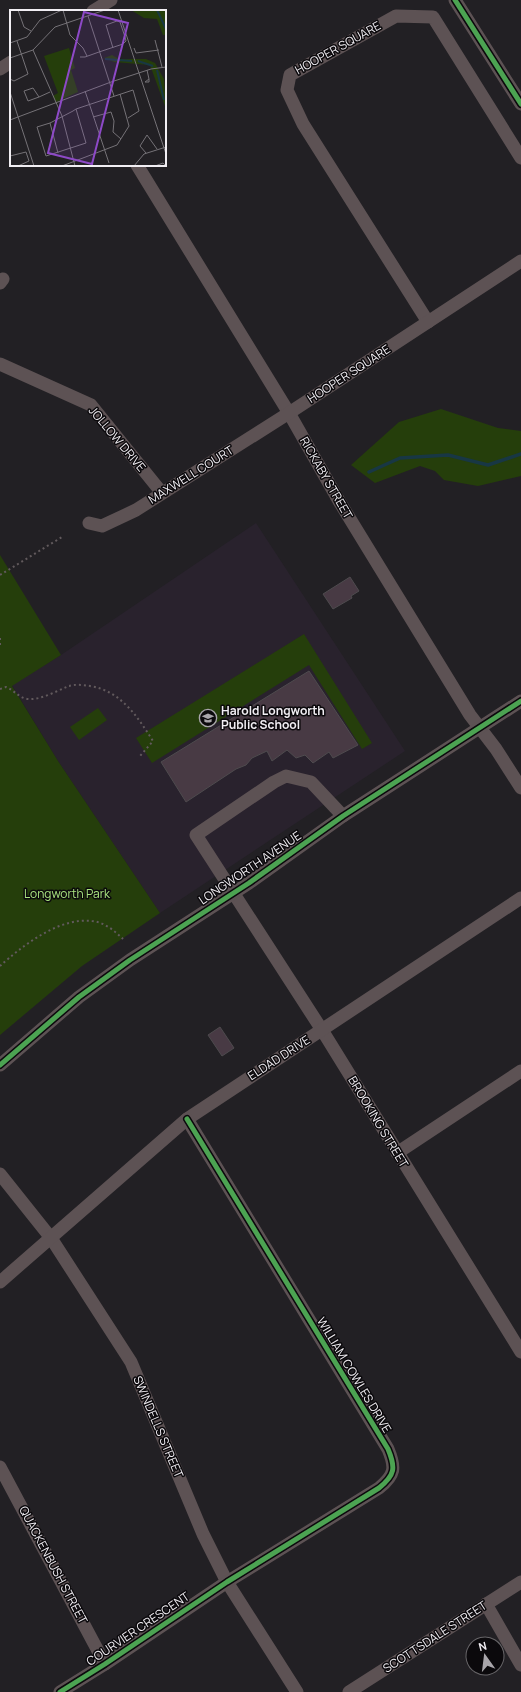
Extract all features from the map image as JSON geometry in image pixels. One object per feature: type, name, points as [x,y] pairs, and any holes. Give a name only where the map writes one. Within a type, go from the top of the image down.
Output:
[{"type":"street","points":[[95,10],[111,0]]},
{"type":"street","points":[[455,0],[521,104]]},
{"type":"street","name":"HOOPER SQUARE","points":[[428,322],[303,124],[287,90],[290,75],[396,16],[433,17],[521,158]]},
{"type":"street","points":[[0,69],[10,63]]},
{"type":"street","name":"RICKABY STREET","points":[[138,166],[289,413],[339,501],[478,728],[496,749],[521,788]]},
{"type":"street","name":"HOOPER SQUARE","points":[[289,413],[521,261]]},
{"type":"street","name":"JOLLOW DRIVE","points":[[0,364],[91,405],[162,493]]},
{"type":"street","name":"MAXWELL COURT","points":[[89,524],[102,526],[136,510],[289,413]]},
{"type":"street","name":"LONGWORTH AVENUE","points":[[0,1065],[98,983],[146,949],[233,893],[343,816],[521,700]]},
{"type":"street","name":"BROOKING STREET","points":[[343,816],[311,782],[286,776],[274,782],[196,835],[322,1030],[521,1352]]},
{"type":"street","name":"ELDAD DRIVE","points":[[52,1238],[187,1119],[521,898]]},
{"type":"street","points":[[397,1152],[521,1071]]},
{"type":"street","name":"WILLIAM COWLES DRIVE","points":[[187,1119],[388,1449],[393,1465],[393,1470],[388,1481],[379,1488],[227,1582]]},
{"type":"street","name":"SWINDELLS STREET","points":[[0,1174],[52,1238],[131,1362],[203,1534],[227,1582],[297,1692]]},
{"type":"street","points":[[0,1282],[52,1238]]},
{"type":"street","name":"QUACKENBUSH STREET","points":[[0,1467],[105,1664]]},
{"type":"street","name":"COURVIER CRESCENT","points":[[60,1692],[105,1664],[227,1582]]},
{"type":"street","name":"SCOTTSDALE STREET","points":[[349,1692],[521,1582]]},
{"type":"street","points":[[486,1604],[521,1665]]},
{"type":"path","points":[[0,575],[62,538]]},
{"type":"path","points":[[0,638],[0,646]]},
{"type":"path","points":[[0,688],[6,687],[25,698],[33,699],[71,685],[96,687],[111,692],[122,700],[137,716],[153,741],[140,756]]},
{"type":"path","points":[[0,966],[28,943],[44,933],[70,923],[92,921],[110,928],[123,939]]},
{"type":"shaded area","name":"Harold Longworth Public School","points":[[256,523],[405,751],[160,913],[58,761],[12,685],[61,655]]},
{"type":"green space","points":[[441,409],[498,428],[521,431],[521,476],[478,486],[444,480],[435,471],[420,466],[375,483],[351,465],[399,422]]},
{"type":"green space","name":"Longworth Park","points":[[0,555],[61,655],[12,686],[58,761],[160,913],[82,966],[0,1035]]},
{"type":"green space","points":[[304,634],[372,743],[362,749],[309,665],[152,763],[136,738]]},
{"type":"green space","points":[[98,708],[107,720],[79,740],[70,727]]},
{"type":"building","points":[[350,577],[359,591],[351,596],[352,598],[333,609],[323,594]]},
{"type":"building","points":[[309,671],[358,745],[333,758],[329,752],[313,763],[305,755],[296,758],[287,750],[272,761],[267,751],[252,758],[246,765],[236,769],[186,802],[161,762]]},
{"type":"building","points":[[220,1027],[234,1048],[222,1056],[208,1035]]},
{"type":"waterway","points":[[369,472],[400,458],[448,455],[488,465],[521,454]]},
{"type":"cycle path","points":[[455,0],[521,104]]},
{"type":"cycle path","points":[[0,1065],[79,997],[130,960],[249,883],[343,816],[521,701]]},
{"type":"cycle path","points":[[60,1692],[105,1664],[227,1582],[379,1488],[388,1479],[392,1471],[393,1466],[388,1449],[187,1119]]},
{"type":"place","name":"Harold Longworth Public School","points":[[208,718]]}]
